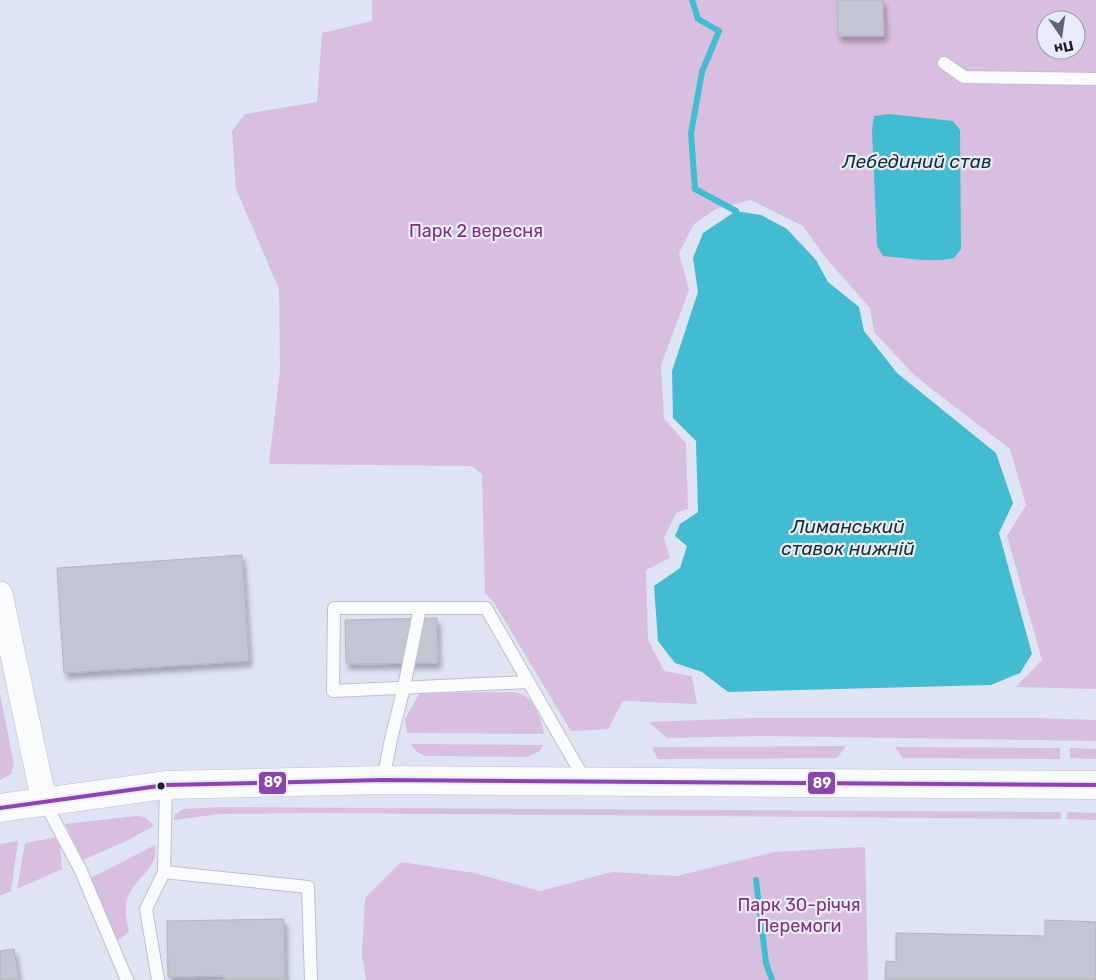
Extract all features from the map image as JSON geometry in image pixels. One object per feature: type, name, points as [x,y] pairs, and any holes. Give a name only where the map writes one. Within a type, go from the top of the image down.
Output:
[{"type":"street","points":[[0,594],[7,665],[44,801]]},
{"type":"street","points":[[0,808],[166,784],[383,780],[1096,785]]},
{"type":"lane","points":[[944,63],[964,77],[1096,80]]},
{"type":"lane","points":[[528,682],[333,690],[334,608],[486,608],[586,782]]},
{"type":"lane","points":[[383,780],[420,608]]},
{"type":"lane","points":[[158,980],[146,909],[164,872],[166,784]]},
{"type":"lane","points":[[44,801],[81,871],[127,980]]},
{"type":"lane","points":[[164,872],[308,887],[311,980]]},
{"type":"green space","name":"Парк 2 вересня","points":[[372,0],[1096,0],[1096,689],[1016,687],[1042,660],[1007,536],[1026,505],[1010,449],[915,376],[874,332],[870,308],[825,257],[803,226],[751,200],[716,209],[694,224],[679,253],[689,290],[661,365],[664,419],[686,443],[688,509],[676,513],[664,538],[670,558],[646,570],[648,640],[664,671],[692,676],[697,704],[623,701],[608,729],[571,731],[493,601],[485,593],[482,474],[472,466],[269,464],[280,371],[279,289],[236,189],[232,131],[245,114],[317,102],[322,33],[372,21]]},
{"type":"green space","points":[[513,692],[528,698],[534,706],[539,715],[544,734],[407,733],[405,719],[419,694]]},
{"type":"green space","points":[[0,694],[14,765],[11,774],[0,780]]},
{"type":"green space","points":[[752,718],[1037,718],[1096,720],[1096,741],[761,736],[667,738],[649,722]]},
{"type":"green space","points":[[411,744],[543,745],[540,751],[527,757],[425,756],[417,752]]},
{"type":"green space","points":[[846,746],[837,758],[658,759],[653,747]]},
{"type":"green space","points":[[895,747],[1060,748],[1060,759],[903,758]]},
{"type":"green space","points":[[1070,748],[1096,749],[1096,759],[1070,758]]},
{"type":"green space","points":[[221,807],[1061,812],[1061,819],[314,813],[220,814],[174,820],[175,814],[184,809]]},
{"type":"green space","points":[[1067,812],[1096,813],[1096,820],[1067,819]]},
{"type":"green space","points":[[137,816],[145,817],[154,826],[83,860],[65,824]]},
{"type":"green space","points":[[59,837],[62,869],[17,889],[25,843]]},
{"type":"green space","points":[[18,841],[11,891],[0,896],[0,844]]},
{"type":"green space","points":[[155,845],[153,863],[132,888],[127,900],[126,912],[129,932],[117,941],[89,879]]},
{"type":"green space","name":"Парк 30-річчя Перемоги","points":[[865,847],[868,980],[366,980],[362,954],[365,898],[401,862],[474,873],[540,891],[612,872],[677,876],[774,852]]},
{"type":"water","name":"Лебединий став","points":[[890,114],[953,121],[960,130],[961,249],[954,258],[927,260],[883,256],[877,246],[872,129],[874,116]]},
{"type":"water","name":"Лиманський ставок нижній","points":[[736,211],[761,215],[787,229],[816,260],[828,282],[859,307],[864,331],[897,373],[996,453],[1013,503],[999,533],[1032,654],[1020,673],[991,685],[728,692],[702,672],[675,663],[658,641],[654,586],[680,568],[687,546],[675,536],[680,524],[698,512],[696,441],[673,418],[672,371],[698,292],[693,258],[703,233]]},
{"type":"building","points":[[837,0],[883,0],[884,36],[838,36]]},
{"type":"building","points":[[242,555],[249,661],[64,673],[57,568]]},
{"type":"building","points":[[437,618],[438,663],[346,664],[345,620]]},
{"type":"building","points":[[284,919],[285,980],[224,980],[224,976],[168,977],[167,921]]},
{"type":"building","points":[[1045,920],[1096,922],[1096,980],[885,980],[886,961],[896,962],[896,933],[1045,936]]},
{"type":"building","points":[[14,949],[19,980],[0,980],[0,951]]},
{"type":"waterway","points":[[692,0],[698,19],[719,31],[702,72],[691,133],[695,189],[736,211]]},
{"type":"waterway","points":[[756,880],[766,963],[772,980]]},
{"type":"transit line","name":"89","points":[[0,808],[166,785],[383,780],[1096,785]]}]
